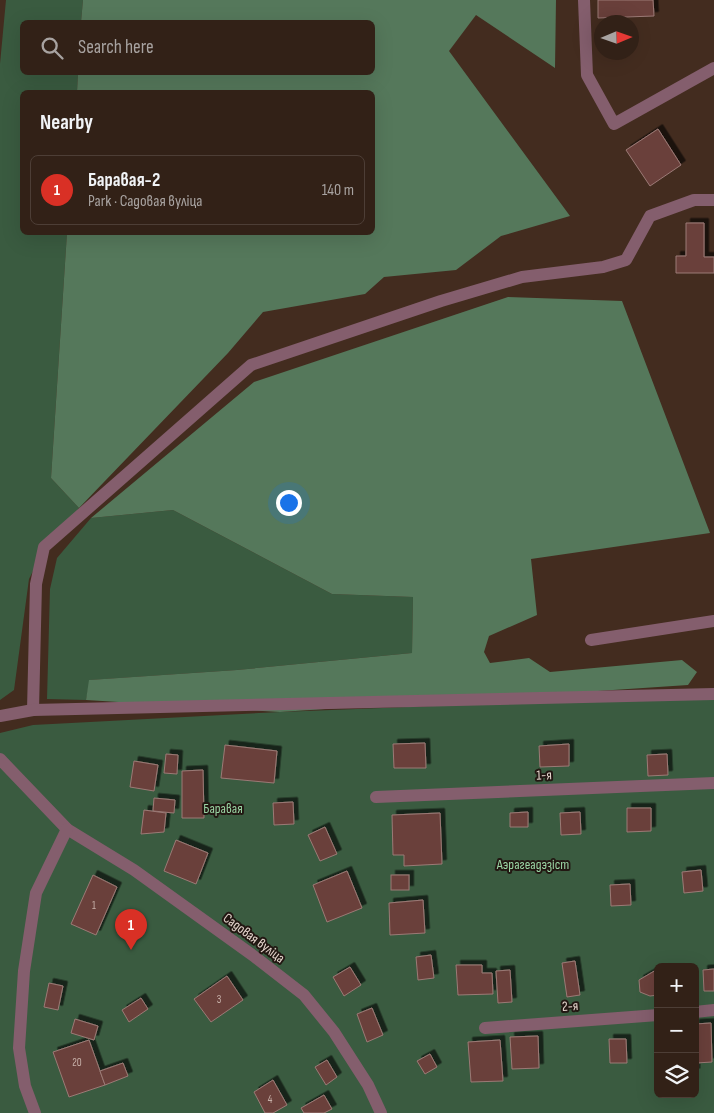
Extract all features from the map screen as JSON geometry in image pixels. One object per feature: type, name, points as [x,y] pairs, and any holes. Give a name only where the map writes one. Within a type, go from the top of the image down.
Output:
[{"type":"street","points":[[584,0],[587,75],[614,124],[714,68]]},
{"type":"street","points":[[33,710],[36,584],[44,547],[252,365],[441,301],[522,277],[603,267],[626,260],[650,216],[694,200],[714,200]]},
{"type":"street","points":[[591,640],[714,621]]},
{"type":"street","points":[[0,716],[33,710],[714,694]]},
{"type":"street","name":"Садовая вуліца","points":[[0,759],[67,830],[134,870],[255,957],[304,995],[339,1040],[368,1085],[381,1113]]},
{"type":"street","name":"1-я","points":[[376,797],[714,784]]},
{"type":"street","points":[[34,1113],[24,1086],[19,1048],[24,971],[36,893],[67,830]]},
{"type":"street","points":[[699,1012],[714,1010]]},
{"type":"street","name":"2-я","points":[[485,1028],[654,1015]]},
{"type":"green space","points":[[6,0],[83,0],[81,20],[20,20],[20,75],[78,75],[77,90],[20,90],[20,235],[67,235],[51,478],[79,508],[38,561],[29,579],[14,690],[0,700],[0,64]]},
{"type":"green space","points":[[83,0],[556,0],[555,68],[476,15],[449,51],[570,216],[501,236],[456,270],[384,277],[365,294],[263,312],[228,353],[79,508],[51,478],[67,235],[375,235],[375,90],[77,90],[78,75],[375,75],[375,20],[81,20]]},
{"type":"green space","points":[[508,297],[622,301],[710,533],[531,559],[537,615],[489,636],[484,652],[490,663],[529,658],[550,672],[682,660],[697,672],[688,685],[280,712],[86,700],[89,680],[237,670],[412,653],[413,597],[332,594],[173,510],[91,518],[254,382]]},
{"type":"green space","points":[[173,510],[332,594],[413,597],[412,653],[237,670],[90,680],[86,700],[47,699],[50,589],[57,558],[91,518]]},
{"type":"green space","points":[[714,695],[714,1113],[0,1113],[0,733],[33,725],[280,712]]},
{"type":"building","points":[[598,0],[653,0],[654,16],[598,15]]},
{"type":"building","points":[[658,129],[681,165],[650,186],[626,150]]},
{"type":"building","points":[[686,223],[704,223],[704,257],[714,257],[714,273],[676,273],[676,256],[686,256]]},
{"type":"building","points":[[425,743],[426,768],[394,768],[393,744]]},
{"type":"building","points":[[569,744],[569,766],[540,767],[539,746]]},
{"type":"building","points":[[225,745],[277,751],[274,783],[221,778]]},
{"type":"building","points":[[166,754],[178,755],[177,774],[164,773]]},
{"type":"building","points":[[667,754],[668,775],[648,776],[647,755]]},
{"type":"building","points":[[134,761],[158,765],[154,791],[130,787]]},
{"type":"building","points":[[203,770],[204,818],[182,818],[182,771]]},
{"type":"building","points":[[154,798],[175,800],[174,813],[153,811]]},
{"type":"building","points":[[293,802],[294,824],[274,825],[273,803]]},
{"type":"building","points":[[627,808],[651,808],[651,831],[627,832]]},
{"type":"building","points":[[144,810],[166,813],[164,832],[141,834]]},
{"type":"building","points":[[528,812],[528,827],[510,827],[510,813]]},
{"type":"building","points":[[580,812],[581,834],[561,835],[560,813]]},
{"type":"building","points":[[440,813],[442,864],[404,866],[404,855],[393,855],[392,815]]},
{"type":"building","points":[[325,827],[337,854],[320,861],[308,835]]},
{"type":"building","points":[[176,840],[208,853],[196,884],[164,871]]},
{"type":"building","points":[[701,870],[703,891],[684,893],[682,872]]},
{"type":"building","points":[[347,871],[362,908],[327,922],[313,885]]},
{"type":"building","points":[[93,875],[117,887],[96,935],[71,924]]},
{"type":"building","points":[[391,875],[409,875],[409,890],[391,890]]},
{"type":"building","points":[[630,884],[631,905],[611,906],[610,885]]},
{"type":"building","points":[[423,900],[425,933],[390,935],[389,903]]},
{"type":"building","points":[[431,955],[434,978],[418,980],[416,957]]},
{"type":"building","points":[[575,961],[580,995],[567,997],[562,963]]},
{"type":"building","points":[[456,965],[482,965],[482,973],[492,973],[493,994],[458,995]]},
{"type":"building","points":[[350,967],[361,985],[344,996],[333,977]]},
{"type":"building","points":[[714,969],[714,991],[704,991],[703,970]]},
{"type":"building","points":[[510,970],[512,1002],[498,1003],[496,971]]},
{"type":"building","points":[[654,971],[654,996],[640,992],[639,980]]},
{"type":"building","points":[[227,976],[243,1000],[211,1022],[194,999]]},
{"type":"building","points":[[49,983],[63,986],[58,1010],[44,1007]]},
{"type":"building","points":[[141,998],[148,1009],[129,1022],[122,1010]]},
{"type":"building","points":[[372,1008],[383,1035],[367,1042],[357,1014]]},
{"type":"building","points":[[75,1019],[98,1026],[94,1040],[71,1033]]},
{"type":"building","points":[[711,1023],[712,1062],[699,1063],[699,1024]]},
{"type":"building","points":[[538,1036],[539,1068],[512,1069],[510,1037]]},
{"type":"building","points":[[609,1039],[626,1039],[627,1063],[610,1063]]},
{"type":"building","points":[[89,1040],[105,1085],[69,1097],[53,1052]]},
{"type":"building","points":[[500,1040],[503,1081],[471,1082],[468,1042]]},
{"type":"building","points":[[430,1054],[437,1067],[425,1074],[417,1061]]},
{"type":"building","points":[[327,1060],[337,1077],[326,1085],[315,1067]]},
{"type":"building","points":[[123,1063],[128,1076],[105,1085],[100,1071]]},
{"type":"building","points":[[273,1080],[287,1105],[273,1113],[265,1113],[254,1092]]},
{"type":"building","points":[[324,1095],[332,1109],[324,1113],[304,1113],[301,1108]]},
{"type":"place","name":"Баравая-2","points":[[131,950]]},
{"type":"park label","name":"Баравая","points":[[223,808]]},
{"type":"park label","name":"Аэрагеадэзіст","points":[[533,864]]}]
